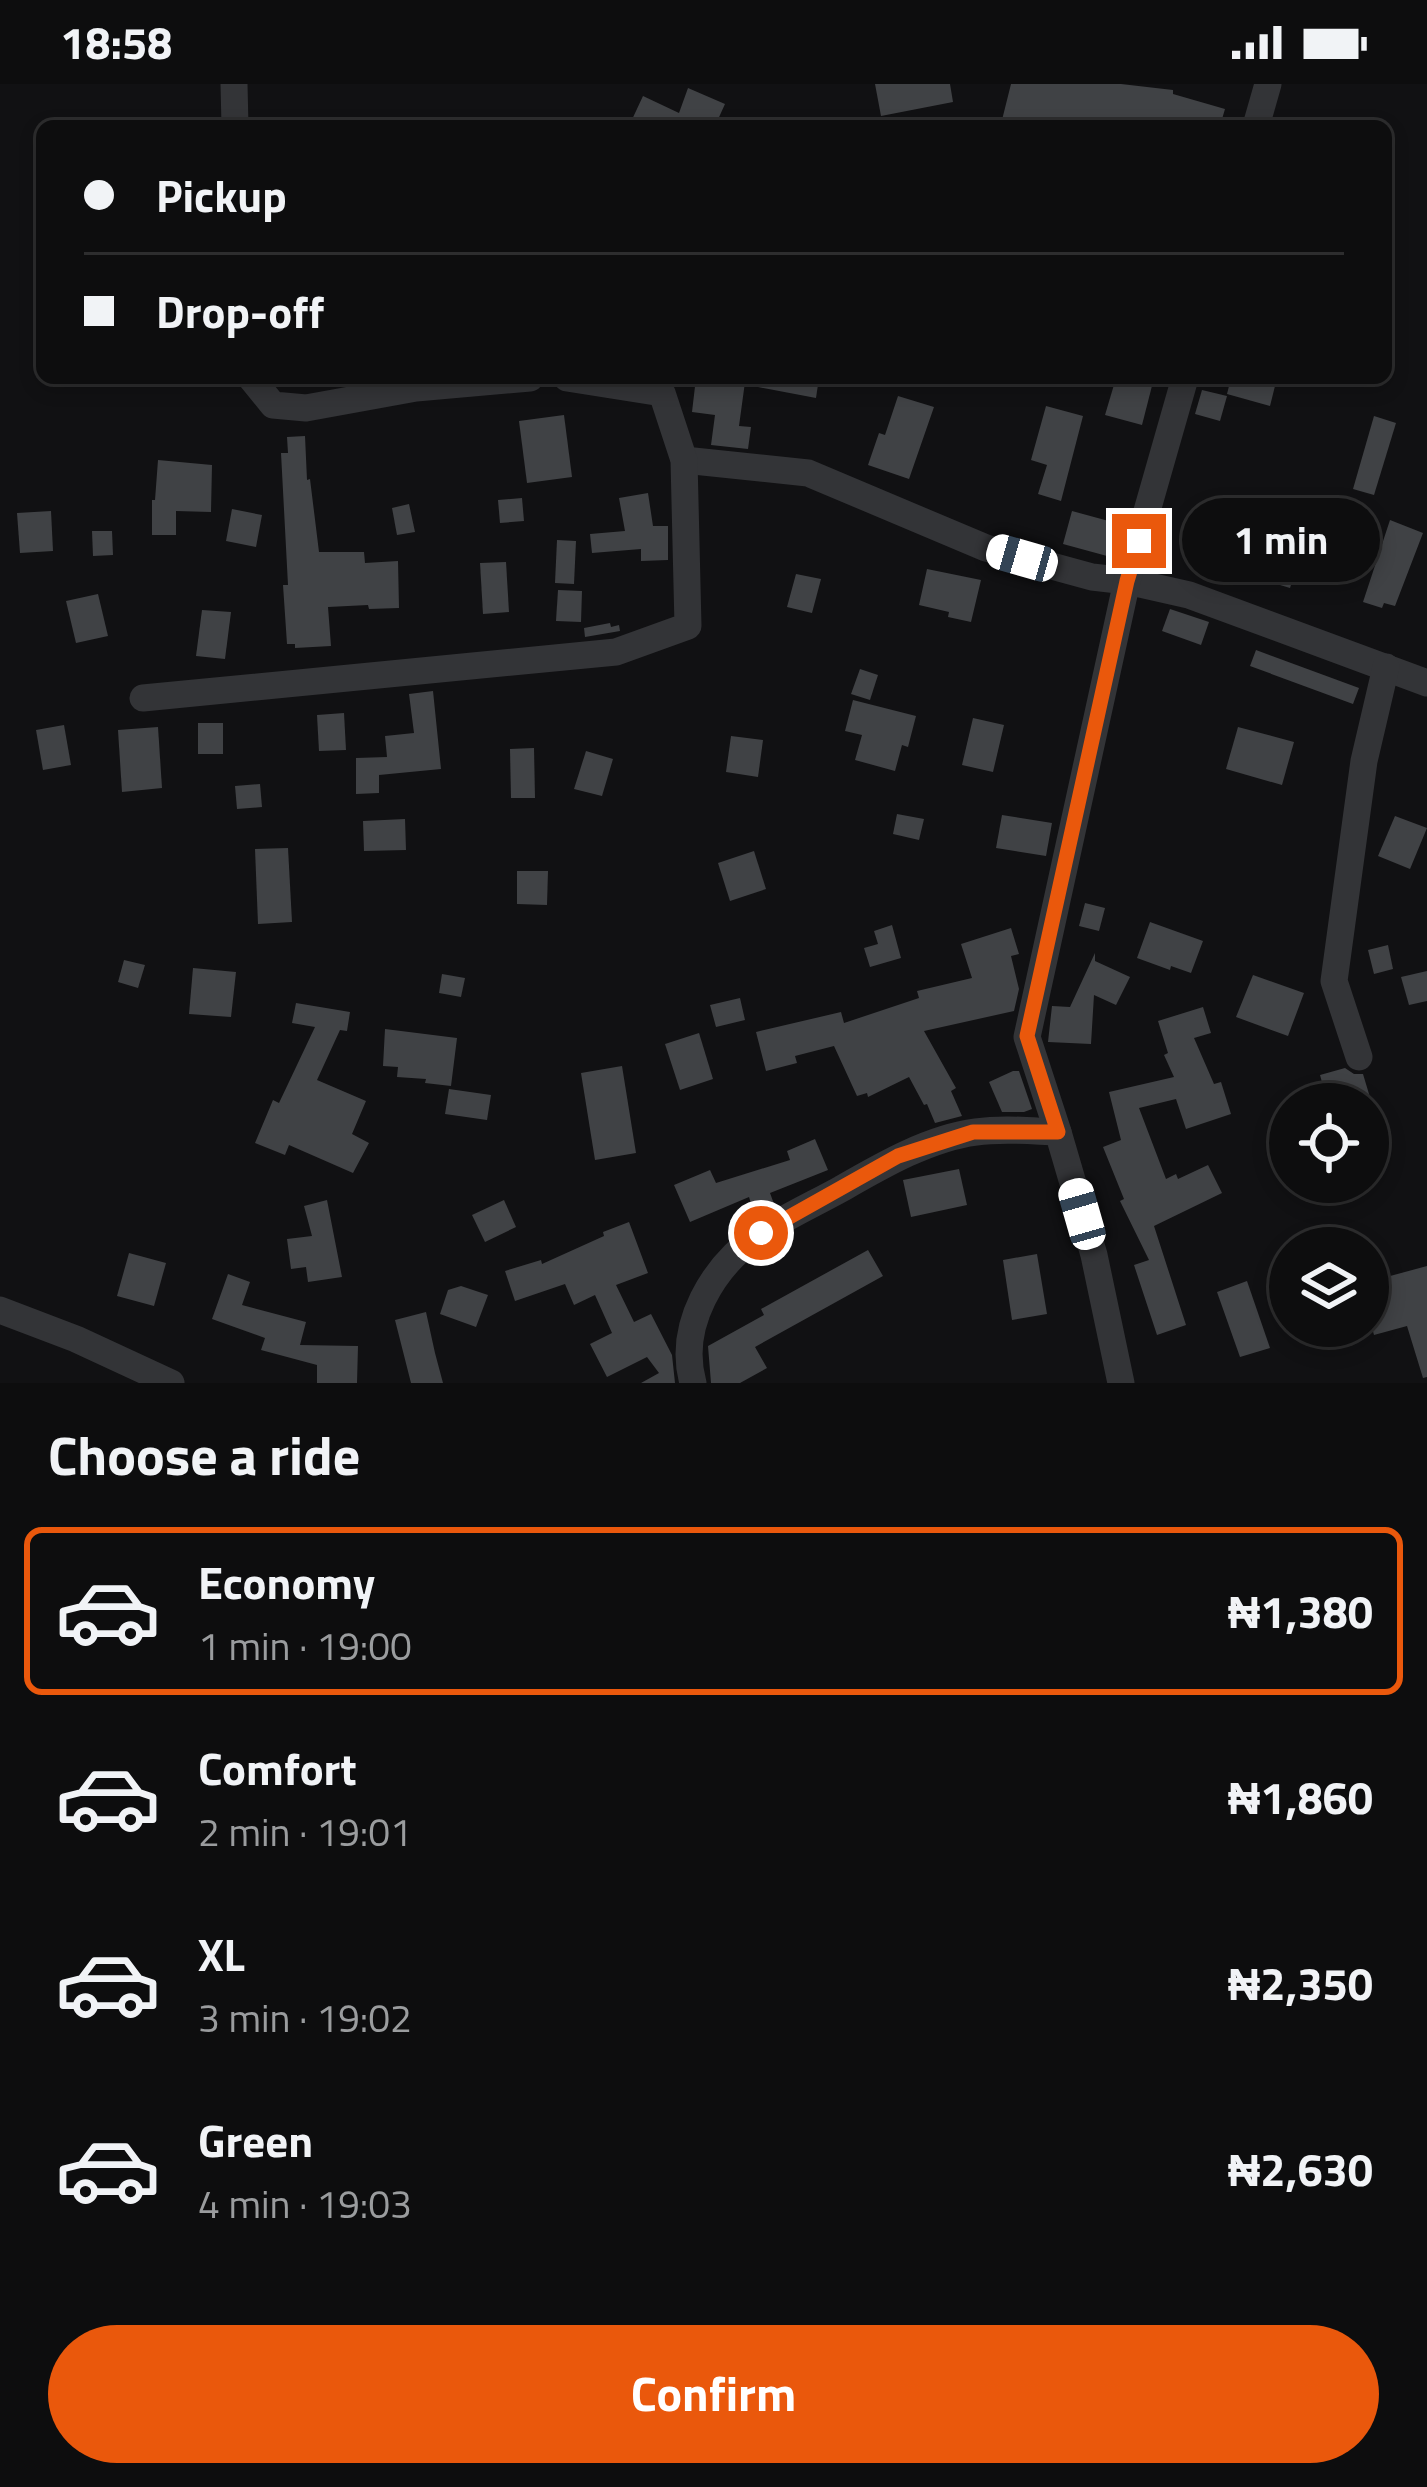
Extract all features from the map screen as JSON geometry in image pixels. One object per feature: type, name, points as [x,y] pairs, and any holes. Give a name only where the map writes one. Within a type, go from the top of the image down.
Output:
[{"type":"street","points":[[234,84],[235,120]]},
{"type":"street","points":[[1258,120],[1268,84]]},
{"type":"street","points":[[256,384],[273,405],[306,408],[462,384]]},
{"type":"street","points":[[143,698],[616,652],[688,626],[684,460],[662,393],[605,384]]},
{"type":"street","points":[[1121,1383],[1094,1255],[1027,1036],[1127,581],[1183,384]]},
{"type":"street","points":[[684,460],[808,473],[986,548],[1092,577],[1189,595],[1427,682]]},
{"type":"street","points":[[1359,1058],[1334,981],[1364,761],[1386,668]]},
{"type":"street","points":[[693,1383],[687,1363],[701,1301],[729,1259],[761,1233],[898,1156],[973,1132],[1058,1132]]},
{"type":"street","points":[[0,1310],[172,1383]]},
{"type":"building","points":[[875,84],[950,84],[953,102],[881,116]]},
{"type":"building","points":[[1011,84],[1121,84],[1173,90],[1173,94],[1225,109],[1222,120],[1002,120]]},
{"type":"building","points":[[688,88],[725,104],[718,120],[632,120],[643,96],[679,113]]},
{"type":"building","points":[[695,384],[745,384],[739,426],[751,427],[748,449],[711,445],[715,415],[692,412]]},
{"type":"building","points":[[758,384],[818,384],[816,398]]},
{"type":"building","points":[[1114,384],[1152,384],[1142,425],[1105,415]]},
{"type":"building","points":[[1230,384],[1276,384],[1270,406],[1227,394]]},
{"type":"building","points":[[1202,390],[1227,396],[1220,421],[1195,414]]},
{"type":"building","points":[[898,396],[934,407],[909,479],[868,465],[879,433],[885,435]]},
{"type":"building","points":[[1046,406],[1083,416],[1061,501],[1038,494],[1047,465],[1031,460]]},
{"type":"building","points":[[564,415],[572,477],[527,483],[519,421]]},
{"type":"building","points":[[1374,416],[1396,423],[1374,495],[1353,489]]},
{"type":"building","points":[[305,436],[319,552],[364,552],[365,563],[398,561],[399,608],[328,607],[331,646],[295,648],[287,644],[281,453],[288,453],[287,437]]},
{"type":"building","points":[[158,460],[212,465],[211,512],[176,511],[176,535],[152,535]]},
{"type":"building","points":[[648,493],[653,526],[668,526],[668,560],[641,561],[641,549],[592,553],[590,534],[625,531],[619,498]]},
{"type":"building","points":[[522,498],[524,521],[500,523],[498,500]]},
{"type":"building","points":[[409,504],[415,532],[397,535],[392,508]]},
{"type":"building","points":[[232,509],[262,515],[256,547],[226,541]]},
{"type":"building","points":[[51,511],[53,551],[20,553],[17,513]]},
{"type":"building","points":[[1072,511],[1116,523],[1107,556],[1063,544]]},
{"type":"building","points":[[1390,520],[1423,533],[1395,606],[1384,603],[1382,608],[1363,602]]},
{"type":"building","points":[[92,531],[112,531],[113,555],[93,556]]},
{"type":"building","points":[[1282,534],[1305,541],[1290,588],[1267,581]]},
{"type":"building","points":[[557,540],[576,541],[574,584],[555,583]]},
{"type":"building","points":[[506,562],[509,612],[483,614],[480,563]]},
{"type":"building","points":[[927,569],[981,580],[971,622],[919,605]]},
{"type":"building","points":[[796,574],[821,579],[812,613],[787,607]]},
{"type":"building","points":[[558,590],[582,591],[581,622],[556,621]]},
{"type":"building","points":[[98,594],[108,636],[76,643],[66,601]]},
{"type":"building","points":[[1170,609],[1209,622],[1201,645],[1162,631]]},
{"type":"building","points":[[202,610],[231,612],[225,659],[196,656]]},
{"type":"building","points":[[610,623],[611,627],[619,625],[620,631],[585,637],[584,628]]},
{"type":"building","points":[[1256,650],[1359,688],[1353,704],[1250,666]]},
{"type":"building","points":[[860,669],[878,675],[870,700],[851,694]]},
{"type":"building","points":[[433,691],[441,769],[379,775],[379,793],[356,794],[356,758],[387,757],[385,736],[414,733],[409,694]]},
{"type":"building","points":[[853,700],[916,716],[895,771],[855,760],[862,735],[845,731]]},
{"type":"building","points":[[344,713],[346,750],[319,751],[317,715]]},
{"type":"building","points":[[973,718],[1004,725],[993,772],[962,765]]},
{"type":"building","points":[[198,723],[223,723],[223,754],[198,754]]},
{"type":"building","points":[[64,725],[71,765],[43,770],[36,730]]},
{"type":"building","points":[[158,727],[162,788],[122,792],[118,730]]},
{"type":"building","points":[[1238,727],[1294,742],[1282,785],[1226,769]]},
{"type":"building","points":[[731,736],[763,740],[758,777],[726,772]]},
{"type":"building","points":[[534,748],[535,798],[511,798],[510,749]]},
{"type":"building","points":[[586,751],[613,759],[602,796],[574,789]]},
{"type":"building","points":[[260,784],[262,807],[237,809],[235,786]]},
{"type":"building","points":[[897,814],[924,819],[919,840],[893,834]]},
{"type":"building","points":[[1002,815],[1052,823],[1046,856],[996,848]]},
{"type":"building","points":[[1395,816],[1427,828],[1410,869],[1378,856]]},
{"type":"building","points":[[405,819],[406,850],[364,851],[363,821]]},
{"type":"building","points":[[288,848],[292,922],[258,924],[255,849]]},
{"type":"building","points":[[754,851],[766,889],[730,901],[718,863]]},
{"type":"building","points":[[517,871],[548,871],[547,905],[517,904]]},
{"type":"building","points":[[1085,903],[1105,908],[1099,931],[1079,926]]},
{"type":"building","points":[[1150,922],[1203,941],[1191,973],[1137,958]]},
{"type":"building","points":[[892,925],[901,958],[870,967],[864,948],[878,944],[874,931]]},
{"type":"building","points":[[1011,928],[1019,954],[1011,956],[1019,989],[1014,1011],[924,1031],[956,1088],[951,1091],[962,1116],[935,1123],[909,1077],[868,1097],[867,1093],[857,1096],[834,1046],[795,1056],[797,1063],[766,1071],[756,1032],[841,1012],[844,1023],[919,998],[917,991],[972,978],[961,944]]},
{"type":"building","points":[[1388,945],[1393,969],[1374,974],[1368,950]]},
{"type":"building","points":[[1095,953],[1095,961],[1130,977],[1116,1005],[1094,995],[1091,1044],[1048,1042],[1052,1006],[1070,1007]]},
{"type":"building","points":[[124,960],[145,965],[138,988],[118,982]]},
{"type":"building","points":[[193,968],[236,972],[231,1017],[189,1014]]},
{"type":"building","points":[[1427,971],[1427,1001],[1409,1005],[1401,977]]},
{"type":"building","points":[[442,974],[465,978],[461,997],[439,993]]},
{"type":"building","points":[[1253,975],[1304,993],[1288,1036],[1236,1017]]},
{"type":"building","points":[[740,998],[745,1020],[716,1027],[710,1005]]},
{"type":"building","points":[[296,1003],[350,1012],[347,1031],[340,1030],[317,1080],[366,1101],[352,1134],[369,1143],[353,1173],[289,1145],[285,1155],[255,1143],[273,1100],[279,1103],[315,1027],[292,1023]]},
{"type":"building","points":[[1203,1007],[1211,1033],[1194,1038],[1214,1084],[1221,1082],[1231,1114],[1186,1129],[1176,1099],[1139,1108],[1166,1179],[1176,1174],[1178,1179],[1208,1165],[1222,1193],[1154,1226],[1186,1325],[1157,1335],[1134,1265],[1149,1260],[1120,1201],[1124,1199],[1103,1147],[1121,1140],[1109,1092],[1174,1077],[1158,1021]]},
{"type":"building","points":[[385,1029],[457,1038],[451,1086],[397,1077],[398,1067],[383,1066]]},
{"type":"building","points":[[699,1033],[713,1079],[680,1090],[665,1044]]},
{"type":"building","points":[[622,1066],[636,1153],[595,1160],[581,1073]]},
{"type":"building","points":[[1345,1068],[1363,1074],[1366,1083],[1322,1083],[1320,1075]]},
{"type":"building","points":[[1019,1071],[1032,1109],[1002,1112],[989,1082]]},
{"type":"building","points":[[449,1089],[491,1095],[487,1120],[445,1114]]},
{"type":"building","points":[[815,1139],[828,1170],[770,1193],[774,1204],[753,1210],[749,1197],[690,1222],[674,1185],[710,1170],[716,1183],[790,1160],[787,1151]]},
{"type":"building","points":[[959,1169],[967,1205],[911,1217],[903,1180]]},
{"type":"building","points":[[327,1200],[342,1277],[308,1282],[306,1267],[291,1269],[287,1239],[312,1236],[304,1206]]},
{"type":"building","points":[[504,1200],[516,1227],[485,1242],[472,1215]]},
{"type":"building","points":[[629,1222],[648,1273],[616,1285],[634,1322],[651,1314],[672,1355],[675,1383],[641,1383],[659,1373],[647,1357],[607,1377],[590,1344],[612,1333],[595,1295],[574,1305],[565,1284],[515,1301],[505,1271],[541,1260],[542,1264]]},
{"type":"building","points":[[868,1250],[883,1276],[755,1347],[767,1368],[740,1383],[711,1383],[708,1346],[764,1315],[761,1309]]},
{"type":"building","points":[[129,1253],[166,1263],[154,1306],[117,1296]]},
{"type":"building","points":[[1037,1254],[1047,1314],[1012,1320],[1003,1260]]},
{"type":"building","points":[[1427,1266],[1427,1377],[1423,1378],[1407,1326],[1389,1331],[1389,1276]]},
{"type":"building","points":[[228,1274],[250,1282],[242,1305],[306,1322],[300,1345],[358,1346],[357,1383],[317,1383],[317,1365],[261,1350],[265,1338],[212,1319]]},
{"type":"building","points":[[1247,1281],[1270,1348],[1240,1357],[1217,1292]]},
{"type":"building","points":[[461,1286],[488,1295],[476,1327],[440,1314],[448,1290]]},
{"type":"building","points":[[426,1312],[443,1383],[411,1383],[395,1320]]},
{"type":"route","points":[[761,1233],[898,1156],[973,1132],[1058,1132],[1027,1036],[1139,541]]}]
